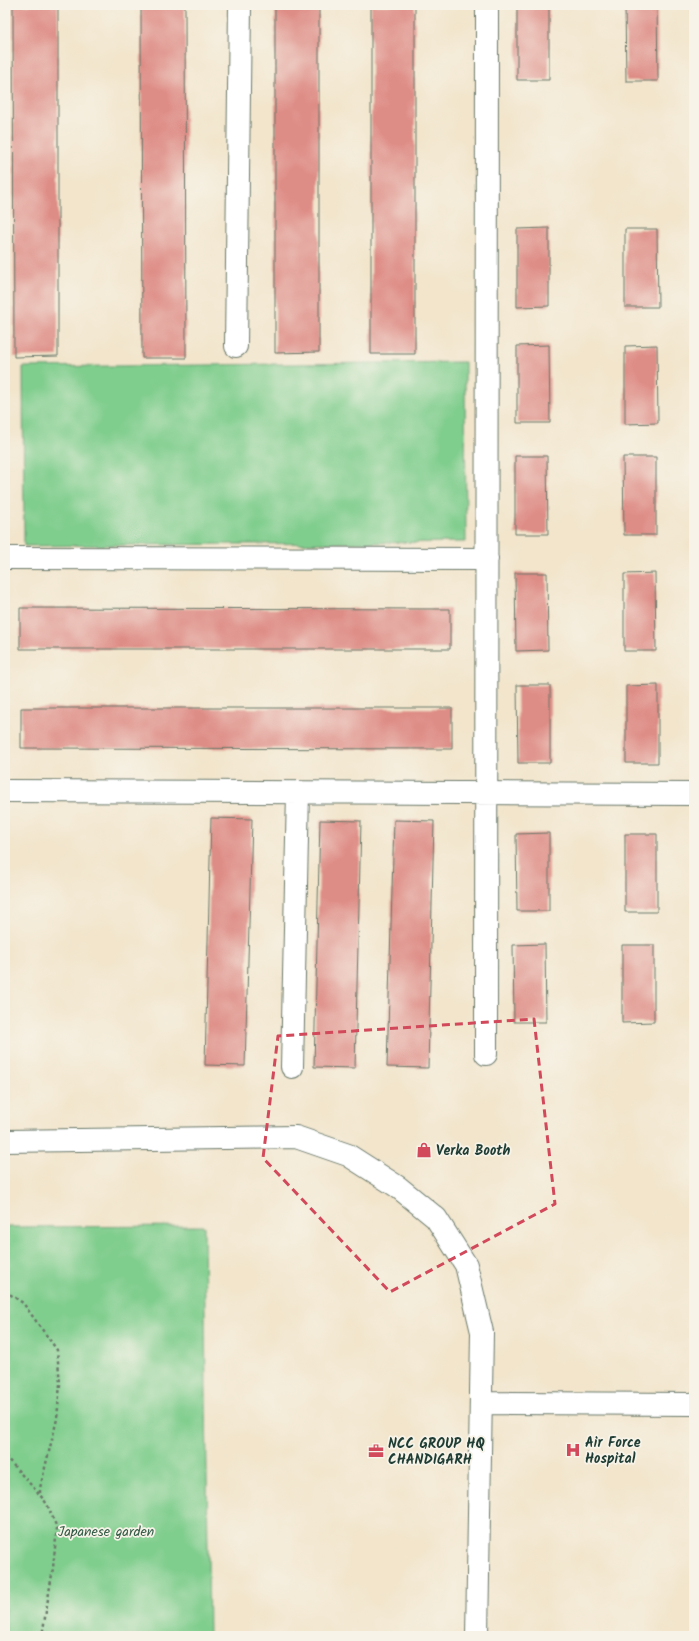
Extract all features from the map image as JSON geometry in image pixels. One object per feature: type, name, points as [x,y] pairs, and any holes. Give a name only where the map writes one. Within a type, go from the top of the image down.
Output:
[{"type":"street","points":[[236,346],[240,5]]},
{"type":"street","points":[[486,1054],[487,5]]},
{"type":"street","points":[[5,558],[487,559]]},
{"type":"street","points":[[5,791],[694,794]]},
{"type":"street","points":[[292,1067],[298,792]]},
{"type":"street","points":[[5,1141],[296,1137],[348,1155],[398,1187],[436,1218],[466,1265],[482,1332],[477,1636]]},
{"type":"street","points":[[481,1403],[694,1404]]},
{"type":"path","points":[[5,1291],[23,1303],[57,1350],[60,1384],[57,1418],[40,1488],[40,1496]]},
{"type":"path","points":[[5,1456],[47,1504],[56,1528],[53,1568],[42,1636]]},
{"type":"highlighted area","points":[[534,1019],[555,1204],[390,1292],[263,1158],[278,1036]]},
{"type":"green space","points":[[465,362],[466,542],[24,546],[23,367]]},
{"type":"green space","name":"Japanese garden","points":[[204,1226],[209,1636],[5,1636],[5,1227]]},
{"type":"building","points":[[13,5],[58,5],[58,356],[14,357]]},
{"type":"building","points":[[141,5],[185,5],[186,358],[142,358]]},
{"type":"building","points":[[275,5],[319,5],[319,352],[275,353]]},
{"type":"building","points":[[371,5],[415,5],[415,354],[371,354]]},
{"type":"building","points":[[517,5],[549,5],[549,80],[517,80]]},
{"type":"building","points":[[625,5],[657,5],[658,81],[626,81]]},
{"type":"building","points":[[549,228],[549,306],[517,307],[517,229]]},
{"type":"building","points":[[625,229],[657,229],[658,307],[625,307]]},
{"type":"building","points":[[549,345],[550,423],[517,423],[517,346]]},
{"type":"building","points":[[657,345],[658,423],[625,424],[625,346]]},
{"type":"building","points":[[515,456],[547,456],[548,534],[515,534]]},
{"type":"building","points":[[623,457],[656,457],[656,535],[624,535]]},
{"type":"building","points":[[515,573],[547,573],[548,650],[516,651]]},
{"type":"building","points":[[655,573],[656,651],[624,651],[624,574]]},
{"type":"building","points":[[20,608],[450,609],[450,649],[20,649]]},
{"type":"building","points":[[517,685],[550,685],[550,763],[518,763]]},
{"type":"building","points":[[658,685],[658,763],[626,763],[626,686]]},
{"type":"building","points":[[21,708],[452,708],[452,749],[21,748]]},
{"type":"building","points":[[211,818],[252,819],[245,1066],[205,1065]]},
{"type":"building","points":[[320,820],[361,821],[355,1068],[314,1067]]},
{"type":"building","points":[[394,820],[434,821],[428,1068],[387,1067]]},
{"type":"building","points":[[549,833],[549,911],[517,911],[516,834]]},
{"type":"building","points":[[625,834],[657,834],[657,912],[625,912]]},
{"type":"building","points":[[545,944],[546,1022],[514,1022],[513,945]]},
{"type":"building","points":[[622,945],[654,945],[654,1022],[622,1023]]},
{"type":"place","name":"Verka Booth","points":[[424,1150]]},
{"type":"place","name":"Air Force Hospital","points":[[573,1450]]},
{"type":"place","name":"NCC GROUP HQ CHANDIGARH","points":[[376,1451]]}]
